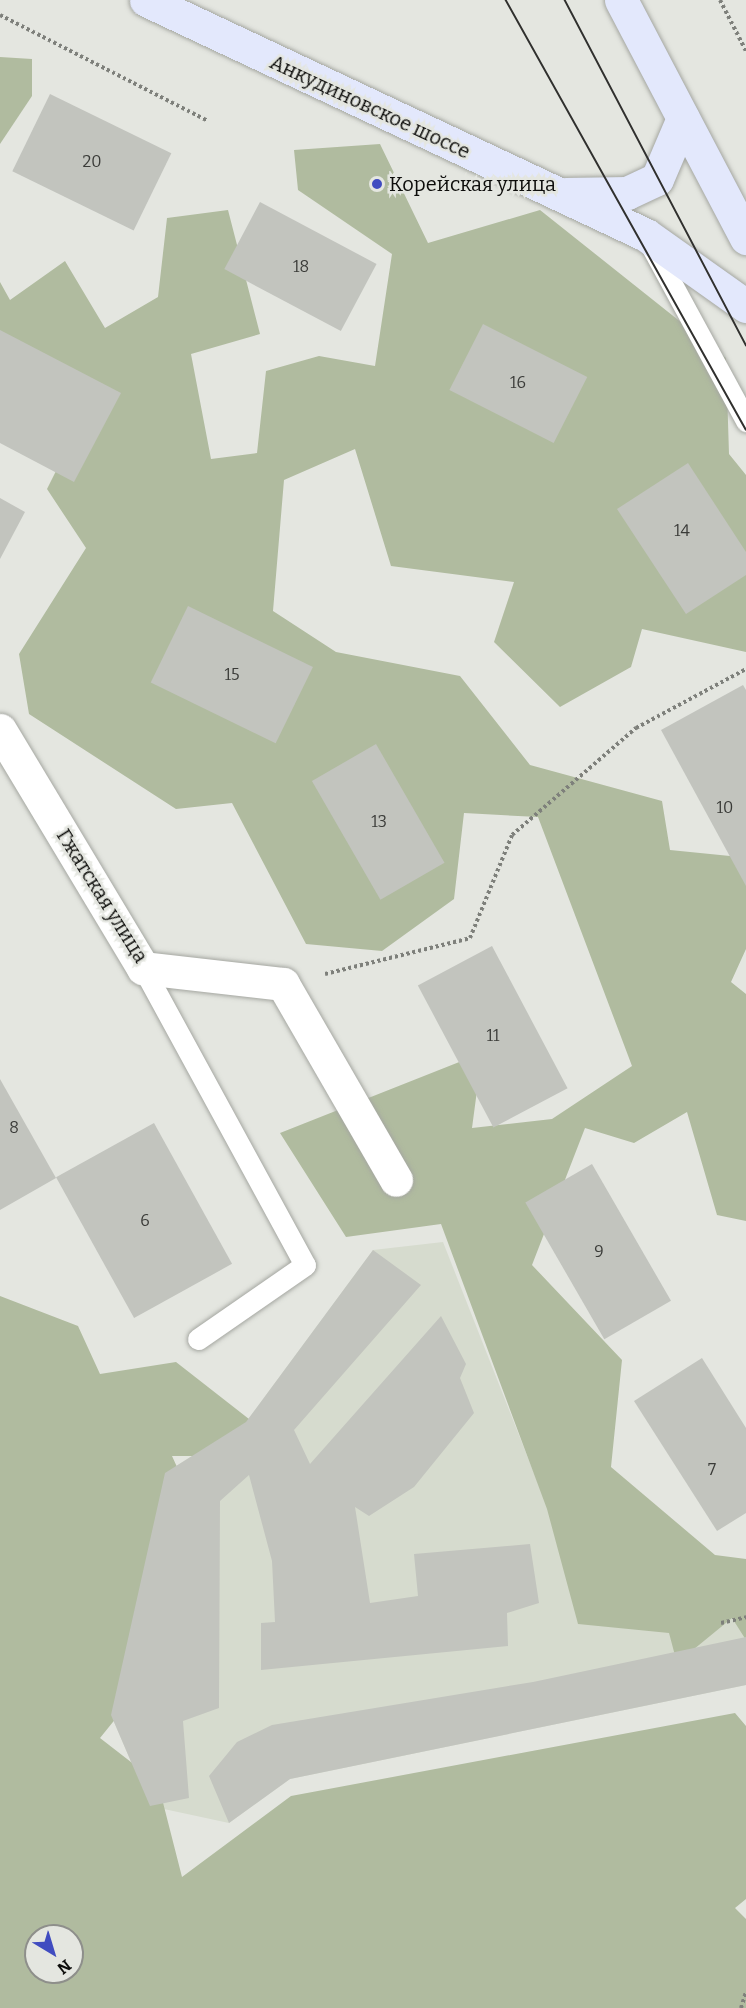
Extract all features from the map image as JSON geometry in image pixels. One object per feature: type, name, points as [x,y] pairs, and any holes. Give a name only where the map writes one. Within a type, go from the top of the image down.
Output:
[{"type":"street","name":"Анкудиновское шоссе","points":[[146,0],[646,235],[746,306]]},
{"type":"street","points":[[621,0],[746,238]]},
{"type":"street","points":[[559,195],[627,193],[657,180],[683,118]]},
{"type":"street","name":"Гжатская улица","points":[[0,730],[143,968],[283,984]]},
{"type":"street","points":[[283,984],[396,1179]]},
{"type":"lane","points":[[646,235],[746,421]]},
{"type":"lane","points":[[143,968],[305,1265],[198,1339]]},
{"type":"path","points":[[720,0],[746,51]]},
{"type":"path","points":[[0,15],[208,121]]},
{"type":"path","points":[[283,984],[470,938],[512,835],[636,728],[746,669]]},
{"type":"path","points":[[721,1623],[746,1617]]},
{"type":"path","points":[[741,2008],[746,1992]]},
{"type":"shaded area","points":[[443,1242],[591,1618],[746,1601],[746,1685],[290,1779],[229,1823],[150,1806],[111,1715],[165,1473],[246,1422],[373,1250]]},
{"type":"green space","points":[[0,57],[32,59],[32,96],[0,144]]},
{"type":"green space","points":[[380,144],[428,243],[540,210],[726,358],[729,454],[746,475],[746,652],[642,629],[631,667],[560,707],[494,642],[514,582],[391,566],[355,449],[284,480],[273,611],[336,652],[460,676],[530,765],[662,801],[670,850],[740,857],[746,868],[746,949],[731,982],[746,994],[746,1221],[717,1215],[687,1112],[634,1143],[585,1128],[532,1265],[622,1360],[611,1467],[715,1555],[746,1559],[746,1640],[732,1618],[677,1663],[669,1633],[578,1624],[547,1509],[441,1224],[346,1237],[280,1133],[482,1053],[472,1128],[552,1119],[632,1066],[538,817],[464,813],[454,899],[382,951],[306,944],[232,803],[176,809],[29,714],[19,654],[86,548],[47,489],[83,417],[0,367],[0,282],[10,300],[65,261],[105,328],[158,297],[167,218],[228,210],[260,334],[191,354],[211,459],[257,453],[266,371],[319,356],[375,366],[392,254],[298,190],[294,150]]},
{"type":"green space","points":[[0,1296],[78,1326],[100,1374],[176,1362],[263,1430],[241,1456],[172,1456],[202,1522],[159,1665],[100,1738],[158,1783],[182,1877],[291,1796],[735,1713],[746,1726],[746,1899],[735,1908],[746,1919],[746,2008],[0,2008]]},
{"type":"building","points":[[50,94],[171,153],[134,230],[12,171]]},
{"type":"building","points":[[260,202],[377,264],[341,331],[224,269]]},
{"type":"building","points":[[483,324],[587,377],[554,443],[449,390]]},
{"type":"building","points":[[0,330],[121,393],[74,482],[0,443]]},
{"type":"building","points":[[688,463],[746,552],[746,575],[686,614],[617,509]]},
{"type":"building","points":[[0,498],[25,512],[0,559]]},
{"type":"building","points":[[188,606],[313,667],[276,743],[151,682]]},
{"type":"building","points":[[743,685],[746,690],[746,886],[661,730]]},
{"type":"building","points":[[376,744],[445,863],[380,900],[312,781]]},
{"type":"building","points":[[492,946],[568,1088],[493,1128],[418,985]]},
{"type":"building","points":[[0,1079],[56,1178],[0,1210]]},
{"type":"building","points":[[154,1123],[232,1264],[134,1318],[56,1177]]},
{"type":"building","points":[[592,1164],[671,1301],[604,1339],[525,1202]]},
{"type":"building","points":[[373,1250],[421,1285],[294,1430],[310,1464],[441,1316],[466,1364],[460,1378],[474,1413],[414,1487],[369,1516],[355,1507],[370,1603],[418,1596],[414,1554],[530,1544],[539,1603],[507,1613],[508,1646],[261,1670],[261,1623],[275,1622],[272,1561],[249,1475],[220,1501],[219,1708],[183,1721],[189,1798],[150,1806],[111,1715],[165,1473],[246,1422]]},
{"type":"building","points":[[702,1358],[746,1428],[746,1513],[717,1531],[634,1401]]},
{"type":"building","points":[[746,1637],[746,1685],[290,1779],[229,1823],[209,1776],[237,1742],[272,1725],[533,1682]]},
{"type":"tram line","points":[[506,0],[746,429]]},
{"type":"tram line","points":[[565,0],[746,345]]},
{"type":"place","name":"Корейская улица","points":[[377,184]]}]
